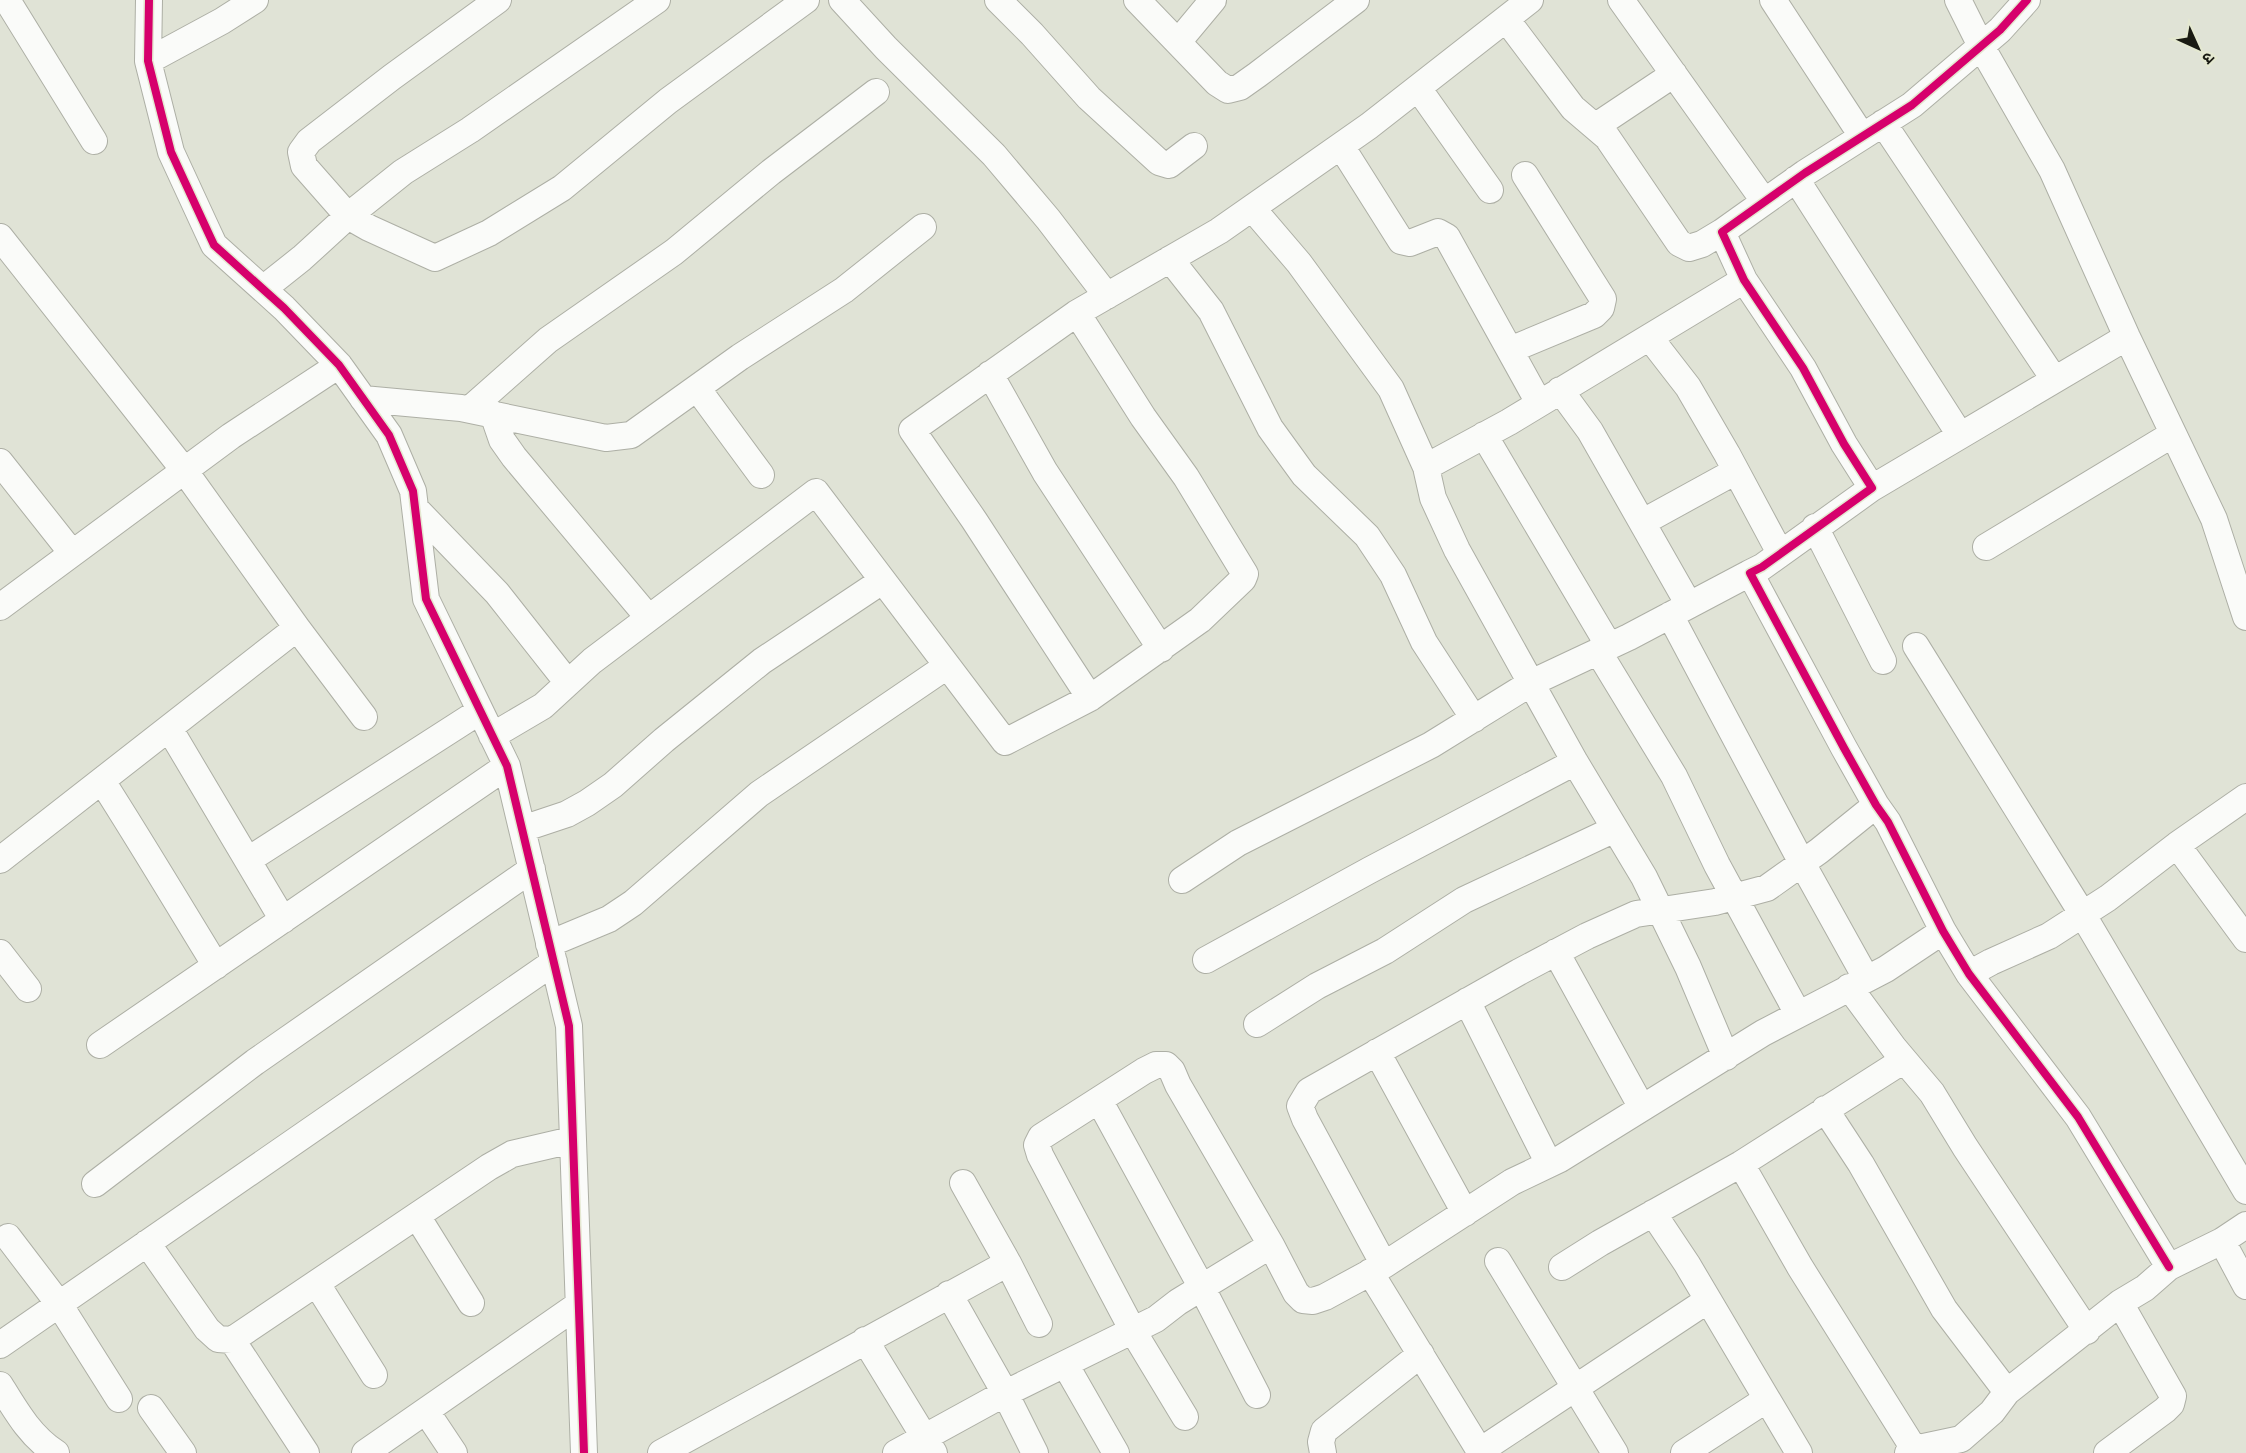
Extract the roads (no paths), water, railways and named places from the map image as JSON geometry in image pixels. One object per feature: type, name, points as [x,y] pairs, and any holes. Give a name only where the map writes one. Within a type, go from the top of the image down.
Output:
[{"type":"street","points":[[7,0],[94,141]]},
{"type":"street","points":[[149,0],[148,61],[171,153],[214,245],[284,308],[339,365],[389,435],[414,491],[426,599],[507,766],[568,1026],[584,1453]]},
{"type":"street","points":[[148,61],[222,21],[255,0]]},
{"type":"street","points":[[498,0],[309,141],[301,152],[304,166],[348,216],[435,258],[489,233],[562,188],[668,100],[806,0]]},
{"type":"street","points":[[263,289],[403,172],[470,130],[657,0]]},
{"type":"street","points":[[842,0],[885,48],[994,155],[1048,219],[1107,296]]},
{"type":"street","points":[[998,0],[1089,98],[1159,162],[1169,165],[1194,146]]},
{"type":"street","points":[[1137,0],[1217,83],[1228,90],[1240,87],[1356,0]]},
{"type":"street","points":[[1178,42],[1213,0]]},
{"type":"street","points":[[1090,698],[974,520],[912,430],[1077,313],[1219,231],[1341,146],[1530,0]]},
{"type":"street","points":[[1621,0],[1764,201]]},
{"type":"street","points":[[1773,0],[1872,130],[2054,380]]},
{"type":"street","points":[[1942,0],[1976,35]]},
{"type":"street","points":[[1958,0],[2052,170],[2127,337],[2214,519],[2246,617]]},
{"type":"street","points":[[1506,19],[1573,108],[1607,137],[1669,231],[1679,243],[1689,248],[1702,244],[1722,232],[1796,179],[1912,105],[1976,35],[2000,30],[2027,0]]},
{"type":"street","points":[[1596,126],[1674,74]]},
{"type":"street","points":[[1418,88],[1490,190]]},
{"type":"street","points":[[482,412],[548,340],[674,252],[771,172],[876,92]]},
{"type":"street","points":[[1341,146],[1401,241],[1410,243],[1438,232],[1447,237],[1509,350],[1549,397],[1590,431],[1643,522],[1679,610],[1858,983],[1904,1060],[1932,1093],[1971,1157],[2087,1331]]},
{"type":"street","points":[[1509,350],[1594,315],[1601,308],[1603,299],[1525,175]]},
{"type":"street","points":[[1796,179],[1960,435]]},
{"type":"street","points":[[1252,208],[1299,263],[1391,389],[1426,467],[1433,498],[1457,550],[1575,762],[1644,877],[1688,967],[1726,1057]]},
{"type":"street","points":[[363,399],[482,412],[606,438],[632,435],[740,357],[844,290],[922,227]]},
{"type":"street","points":[[1722,232],[1744,280],[1803,368],[1844,444],[1872,488]]},
{"type":"street","points":[[0,237],[184,470],[364,717]]},
{"type":"street","points":[[1170,259],[1211,310],[1270,428],[1304,475],[1367,536],[1394,575],[1424,642],[1474,718]]},
{"type":"street","points":[[1426,467],[1650,338],[1744,280]]},
{"type":"street","points":[[492,736],[543,706],[592,661],[648,617],[816,492],[1005,742],[1090,698],[1161,649],[1200,620],[1243,579],[1245,574],[1186,477],[1143,417],[1077,313]]},
{"type":"street","points":[[1182,880],[1238,843],[1431,745],[1531,683],[1604,649],[1750,573],[1872,488],[2127,337]]},
{"type":"street","points":[[1650,338],[1688,387],[1780,553]]},
{"type":"street","points":[[0,608],[231,436],[339,365]]},
{"type":"street","points":[[990,374],[1045,472],[1161,649]]},
{"type":"street","points":[[697,388],[761,475]]},
{"type":"street","points":[[482,412],[514,457],[648,617]]},
{"type":"street","points":[[1986,548],[2173,434]]},
{"type":"street","points":[[1484,435],[1674,776],[1717,865],[1798,1014]]},
{"type":"street","points":[[0,462],[72,553]]},
{"type":"street","points":[[1643,522],[1736,471]]},
{"type":"street","points":[[416,509],[497,593],[568,683]]},
{"type":"street","points":[[1815,527],[1883,661]]},
{"type":"street","points":[[1750,573],[1969,974],[2078,1117],[2169,1268]]},
{"type":"street","points":[[522,829],[567,814],[587,803],[613,785],[762,660],[882,581]]},
{"type":"street","points":[[0,860],[297,628]]},
{"type":"street","points":[[1916,646],[2083,915],[2246,1191]]},
{"type":"street","points":[[0,1345],[147,1243],[552,953],[633,903],[759,794],[947,666]]},
{"type":"street","points":[[248,860],[480,711]]},
{"type":"street","points":[[169,728],[284,920]]},
{"type":"street","points":[[1206,960],[1575,762]]},
{"type":"street","points":[[100,1045],[507,766]]},
{"type":"street","points":[[102,781],[150,855],[172,896],[216,966]]},
{"type":"street","points":[[1969,974],[2049,936],[2083,915],[2246,797]]},
{"type":"street","points":[[1708,1300],[1480,1452],[1421,1354],[1377,1268],[1300,1106],[1309,1091],[1377,1052],[1556,952],[1636,914],[1767,888],[1876,805]]},
{"type":"street","points":[[1257,1024],[1317,986],[1385,951],[1464,900],[1615,829]]},
{"type":"street","points":[[2177,845],[2246,939]]},
{"type":"street","points":[[95,1184],[255,1062],[532,869]]},
{"type":"street","points":[[1185,1417],[1133,1330],[1037,1145],[1041,1137],[1156,1065],[1166,1065],[1172,1071],[1296,1293],[1303,1300],[1313,1301],[1325,1297],[1377,1268],[1512,1182],[1549,1164],[1763,1033],[1886,969],[1943,930]]},
{"type":"street","points":[[1556,952],[1642,1108]]},
{"type":"street","points":[[0,953],[28,989]]},
{"type":"street","points":[[1467,1001],[1549,1164]]},
{"type":"street","points":[[1377,1052],[1465,1213]]},
{"type":"street","points":[[1562,1267],[1742,1164],[1904,1060]]},
{"type":"street","points":[[1099,1100],[1202,1288],[1257,1395]]},
{"type":"street","points":[[1825,1109],[1867,1174],[1944,1309],[2007,1392]]},
{"type":"street","points":[[147,1243],[207,1329],[218,1339],[232,1340],[489,1167],[512,1154],[572,1140]]},
{"type":"street","points":[[1742,1164],[1800,1267],[1911,1451],[1967,1446],[2007,1392],[2120,1303],[2145,1288],[2169,1268],[2222,1241],[2246,1225]]},
{"type":"street","points":[[963,1183],[1039,1324]]},
{"type":"street","points":[[1653,1213],[1799,1453]]},
{"type":"street","points":[[417,1216],[471,1303]]},
{"type":"street","points":[[8,1237],[59,1304],[119,1399]]},
{"type":"street","points":[[2222,1241],[2246,1286]]},
{"type":"street","points":[[896,1453],[929,1445],[1005,1393],[1156,1319],[1271,1245]]},
{"type":"street","points":[[1498,1261],[1615,1453]]},
{"type":"street","points":[[661,1453],[1008,1263]]},
{"type":"street","points":[[317,1284],[374,1375]]},
{"type":"street","points":[[949,1294],[1005,1393],[1035,1453]]},
{"type":"street","points":[[2107,1453],[2165,1410],[2171,1404],[2174,1396],[2120,1303]]},
{"type":"street","points":[[365,1453],[578,1305]]},
{"type":"street","points":[[232,1340],[306,1453]]},
{"type":"street","points":[[865,1341],[929,1445]]},
{"type":"street","points":[[1323,1453],[1321,1442],[1324,1431],[1421,1354]]},
{"type":"street","points":[[1065,1364],[1116,1453]]},
{"type":"street","points":[[0,1384],[25,1425],[46,1447],[56,1453]]},
{"type":"street","points":[[1684,1453],[1767,1399]]},
{"type":"street","points":[[151,1408],[183,1453]]},
{"type":"street","points":[[426,1411],[454,1453]]}]
